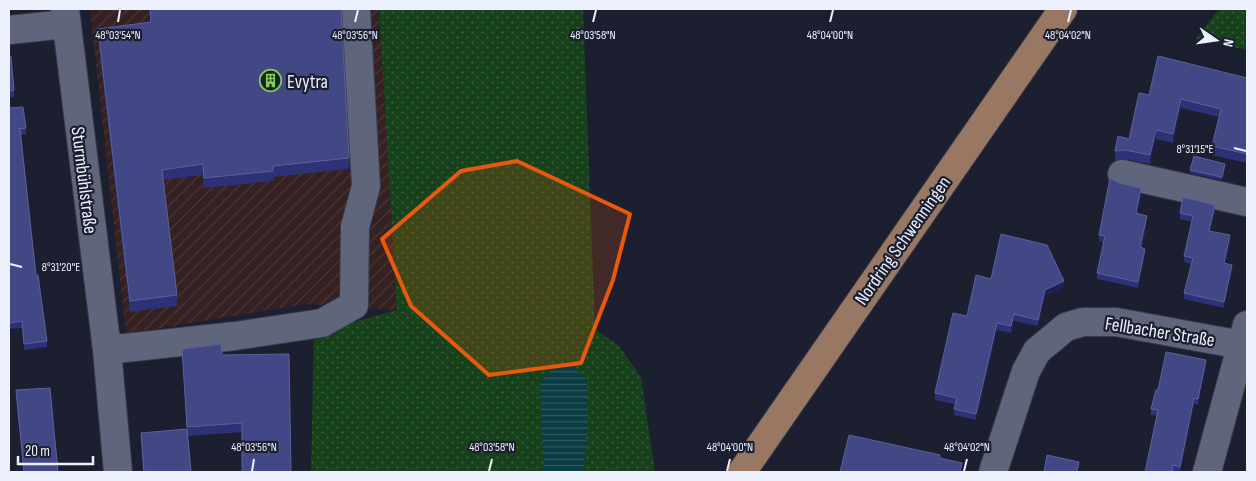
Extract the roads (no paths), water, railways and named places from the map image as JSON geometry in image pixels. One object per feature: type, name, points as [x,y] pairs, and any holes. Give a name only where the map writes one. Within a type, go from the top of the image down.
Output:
[{"type":"main road","name":"Nordring Schwenningen","points":[[742,472],[1063,9]]},
{"type":"street","points":[[107,350],[235,336],[322,323],[354,304],[355,227],[366,186],[356,9]]},
{"type":"street","points":[[9,30],[65,16]]},
{"type":"street","name":"Sturmbühlstraße","points":[[65,16],[107,350],[118,472]]},
{"type":"street","points":[[1122,174],[1247,202]]},
{"type":"street","name":"Fellbacher Straße","points":[[993,472],[1026,371],[1037,351],[1066,327],[1083,322],[1116,322],[1246,339]]},
{"type":"street","points":[[1207,472],[1246,339]]},
{"type":"place","name":"Evytra","points":[[271,81]]}]
